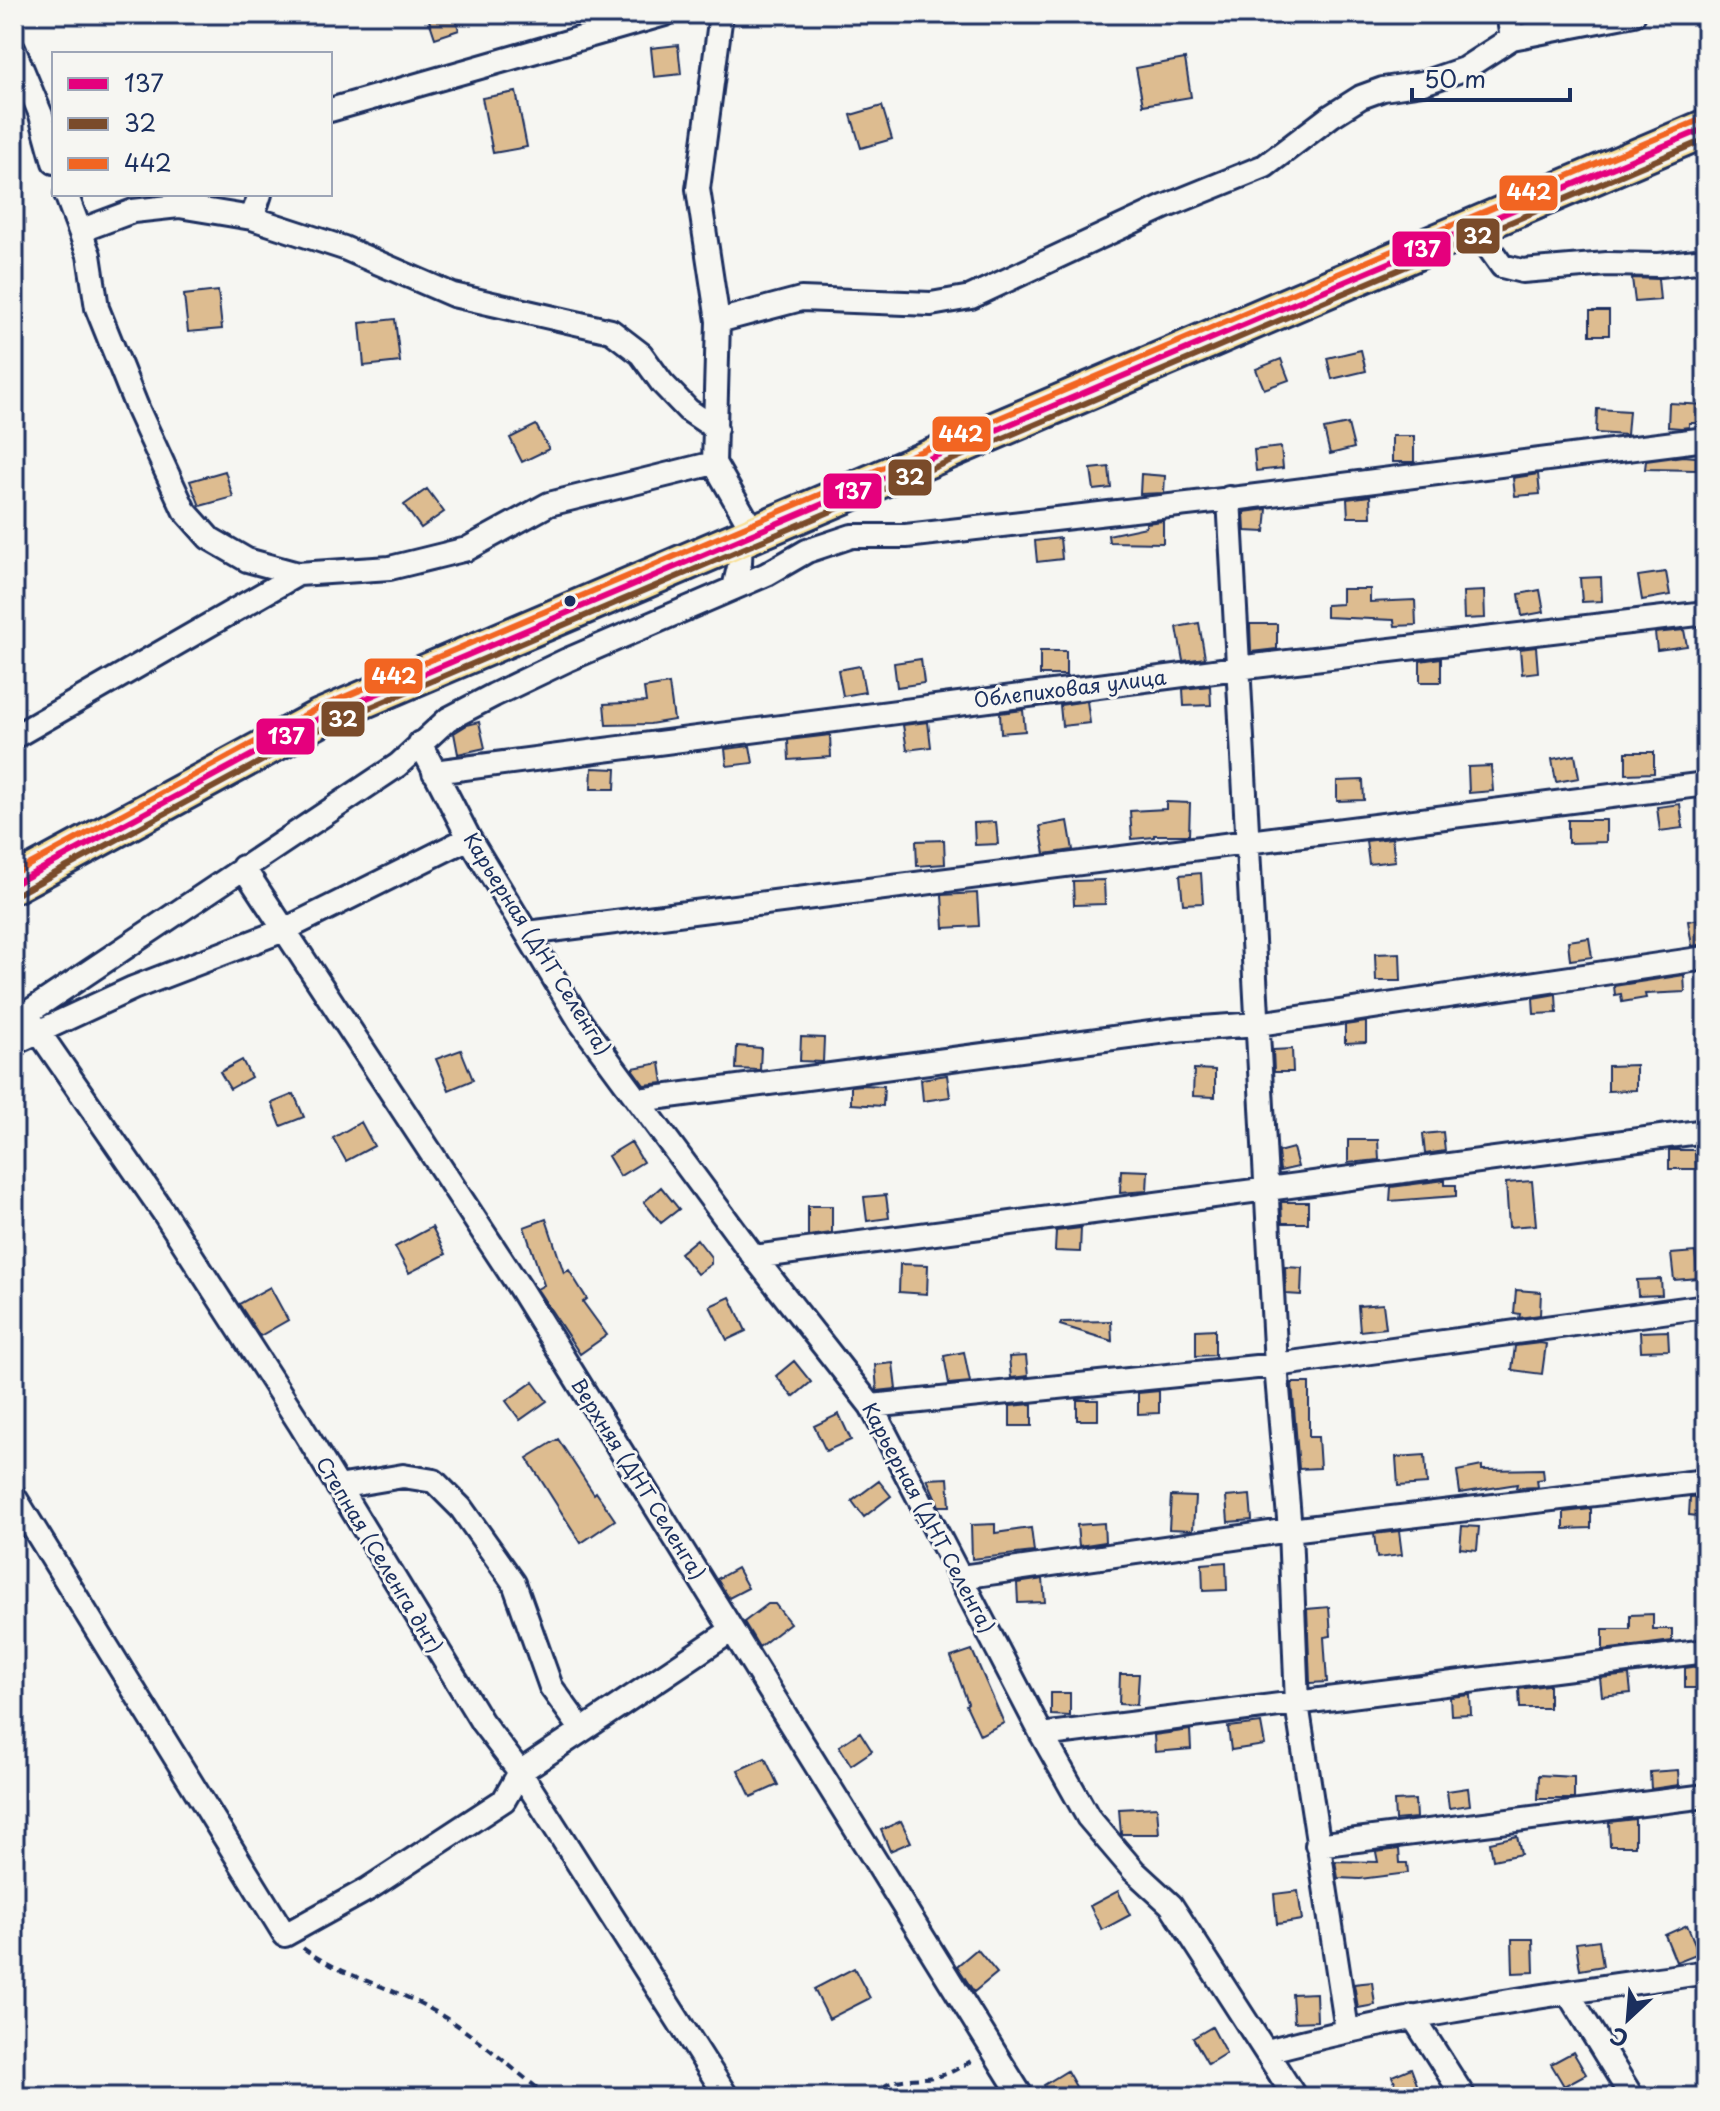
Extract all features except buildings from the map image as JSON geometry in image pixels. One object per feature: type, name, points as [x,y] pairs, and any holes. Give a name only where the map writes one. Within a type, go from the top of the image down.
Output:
[{"type":"main road","points":[[14,884],[320,718],[1706,128]]},
{"type":"street","points":[[332,109],[665,14]]},
{"type":"street","points":[[721,14],[698,189],[718,321],[714,463],[747,536],[734,588]]},
{"type":"street","points":[[1508,14],[1512,38]]},
{"type":"street","points":[[718,321],[801,299],[931,304],[971,297],[1164,207],[1265,166],[1361,97],[1383,89],[1423,83],[1464,69],[1512,38],[1634,14]]},
{"type":"street","points":[[14,50],[41,115],[52,155]]},
{"type":"street","points":[[67,196],[89,255],[97,308],[138,410],[184,510],[209,538],[247,560],[298,574],[390,568],[467,549],[549,504],[714,463]]},
{"type":"street","points":[[250,196],[252,218]]},
{"type":"street","points":[[252,218],[259,196]]},
{"type":"street","points":[[82,230],[133,211],[179,206],[252,218],[344,248],[453,295],[611,331],[641,354],[662,383],[688,410],[716,429]]},
{"type":"street","points":[[1474,227],[1502,266],[1522,271],[1706,260]]},
{"type":"street","points":[[14,1043],[26,1023],[243,867],[398,765],[448,719],[567,660],[734,588],[807,551],[852,536],[906,536],[1706,439]]},
{"type":"street","points":[[1229,498],[1276,1365],[1290,1530],[1297,1704],[1347,2030]]},
{"type":"street","points":[[14,737],[298,574]]},
{"type":"street","name":"Облепиховая улица","points":[[434,772],[1237,668],[1706,613]]},
{"type":"street","name":"Карьерная (ДНТ Селенга)","points":[[420,743],[469,838],[581,1023],[754,1257],[871,1406],[1088,1817],[1134,1871],[1171,1905],[1295,2097]]},
{"type":"street","points":[[528,933],[1706,784]]},
{"type":"street","points":[[26,1023],[133,988],[284,930],[469,838]]},
{"type":"street","name":"Верхняя (ДНТ Селенга)","points":[[243,867],[518,1285],[1022,2097]]},
{"type":"street","points":[[639,1100],[1174,1030],[1258,1024],[1706,958]]},
{"type":"street","name":"Степная (Селенга днт)","points":[[26,1023],[164,1213],[482,1722],[520,1772],[727,2097]]},
{"type":"street","points":[[754,1257],[1706,1131]]},
{"type":"street","points":[[871,1406],[1276,1365],[1706,1306]]},
{"type":"street","points":[[338,1487],[403,1476],[434,1481],[461,1508],[514,1583],[551,1687],[582,1730]]},
{"type":"street","points":[[961,1577],[1290,1530],[1706,1481]]},
{"type":"street","points":[[14,1496],[285,1935],[368,1889],[504,1800],[520,1772],[732,1630]]},
{"type":"street","points":[[1042,1735],[1706,1651]]},
{"type":"street","points":[[1317,1845],[1706,1796]]},
{"type":"street","points":[[1267,2051],[1413,2017],[1706,1972]]},
{"type":"street","points":[[1568,1993],[1632,2097]]},
{"type":"street","points":[[1413,2017],[1464,2097]]},
{"type":"path","points":[[285,1935],[320,1960],[425,2006],[479,2040],[549,2097]]},
{"type":"path","points":[[874,2097],[878,2090],[906,2078],[941,2076],[991,2050]]},
{"type":"transit line","name":"442","points":[[14,873],[316,709],[1702,119]]},
{"type":"transit line","name":"137","points":[[14,884],[320,718],[1706,128]]},
{"type":"transit line","name":"32","points":[[19,893],[324,727],[1706,139]]}]
